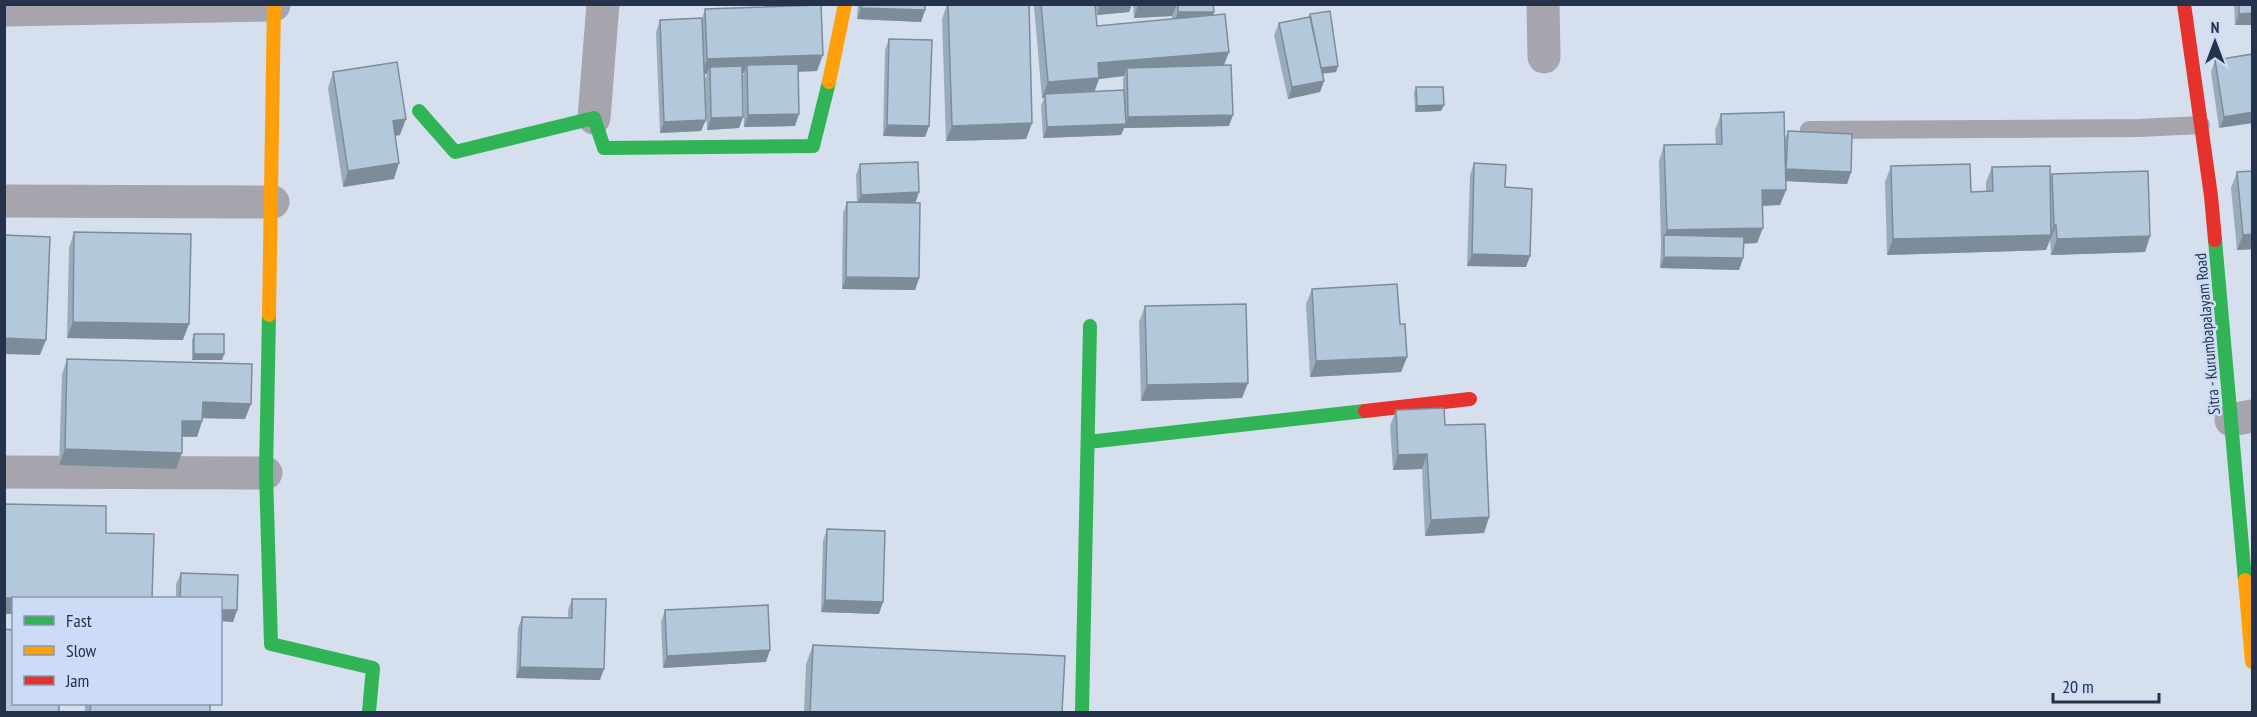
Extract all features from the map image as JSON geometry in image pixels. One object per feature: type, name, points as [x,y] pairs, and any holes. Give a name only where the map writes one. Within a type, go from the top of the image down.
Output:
[{"type":"street","points":[[603,4],[594,118],[604,148],[813,146],[825,101],[845,4]]},
{"type":"street","points":[[1543,4],[1544,57]]},
{"type":"street","name":"Sitra - Kurumbapalayam Road","points":[[2184,4],[2242,418],[2253,662]]},
{"type":"street","points":[[4,10],[274,5],[273,202],[266,473],[271,644],[374,668],[369,712]]},
{"type":"street","points":[[419,111],[455,152],[594,118]]},
{"type":"street","points":[[4,201],[273,202]]},
{"type":"street","points":[[1082,712],[1090,326]]},
{"type":"street","points":[[1088,442],[1470,399]]},
{"type":"street","points":[[4,472],[266,473]]},
{"type":"lane","points":[[1809,130],[2139,128],[2201,125]]},
{"type":"building","points":[[862,4],[925,4],[925,10],[861,8]]},
{"type":"building","points":[[948,4],[1029,4],[1032,123],[952,126]]},
{"type":"building","points":[[1041,4],[1095,4],[1097,26],[1225,14],[1229,52],[1098,63],[1099,78],[1048,82]]},
{"type":"building","points":[[1178,4],[1213,4],[1214,12],[1178,12]]},
{"type":"building","points":[[2239,4],[2253,4],[2253,13],[2239,14]]},
{"type":"building","points":[[821,5],[823,55],[707,59],[705,9]]},
{"type":"building","points":[[1330,11],[1338,66],[1321,68],[1310,14]]},
{"type":"building","points":[[1310,17],[1324,81],[1292,87],[1279,23]]},
{"type":"building","points":[[702,18],[706,120],[664,122],[660,20]]},
{"type":"building","points":[[889,39],[932,40],[929,126],[887,125]]},
{"type":"building","points":[[2253,54],[2253,112],[2224,117],[2215,60]]},
{"type":"building","points":[[397,62],[406,119],[393,121],[399,163],[348,171],[333,72]]},
{"type":"building","points":[[798,64],[799,114],[748,115],[747,65]]},
{"type":"building","points":[[1231,65],[1233,115],[1128,117],[1127,68]]},
{"type":"building","points":[[742,66],[743,117],[711,118],[710,67]]},
{"type":"building","points":[[1416,87],[1443,87],[1444,105],[1417,106]]},
{"type":"building","points":[[1124,90],[1126,124],[1047,127],[1045,94]]},
{"type":"building","points":[[1784,112],[1786,190],[1762,190],[1763,228],[1667,230],[1664,145],[1722,144],[1721,114]]},
{"type":"building","points":[[1788,131],[1852,134],[1851,172],[1786,169]]},
{"type":"building","points":[[918,162],[919,192],[861,195],[860,164]]},
{"type":"building","points":[[1474,163],[1506,165],[1505,187],[1532,189],[1530,256],[1472,254]]},
{"type":"building","points":[[1970,164],[1971,192],[1993,191],[1992,167],[2050,166],[2051,235],[1893,239],[1891,166]]},
{"type":"building","points":[[2148,171],[2150,236],[2057,239],[2056,225],[2054,225],[2052,174]]},
{"type":"building","points":[[2253,171],[2253,234],[2243,235],[2237,172]]},
{"type":"building","points":[[847,202],[920,203],[919,278],[846,277]]},
{"type":"building","points":[[74,232],[191,234],[189,324],[73,322]]},
{"type":"building","points":[[4,235],[50,237],[46,340],[4,338]]},
{"type":"building","points":[[1664,235],[1744,237],[1743,258],[1664,257]]},
{"type":"building","points":[[1397,284],[1400,324],[1405,324],[1407,357],[1316,361],[1312,289]]},
{"type":"building","points":[[1246,304],[1248,383],[1147,385],[1145,306]]},
{"type":"building","points":[[194,334],[224,334],[224,354],[194,354]]},
{"type":"building","points":[[67,359],[252,364],[251,404],[203,402],[202,421],[182,421],[182,453],[65,449]]},
{"type":"building","points":[[1444,408],[1445,425],[1485,424],[1489,517],[1431,520],[1427,454],[1398,455],[1396,410]]},
{"type":"building","points":[[4,504],[106,506],[106,533],[154,534],[152,597],[4,598]]},
{"type":"building","points":[[827,529],[885,531],[883,602],[825,600]]},
{"type":"building","points":[[181,573],[238,575],[237,610],[222,610],[222,597],[180,597]]},
{"type":"building","points":[[572,599],[606,599],[604,669],[520,667],[522,617],[572,618]]},
{"type":"building","points":[[768,605],[770,650],[667,656],[665,610]]},
{"type":"building","points":[[4,629],[12,630],[12,705],[59,705],[59,712],[4,712]]},
{"type":"building","points":[[813,645],[1065,656],[1062,712],[810,712]]},
{"type":"building","points":[[91,705],[210,705],[210,712],[90,712]]},
{"type":"traffic: fast","points":[[419,111],[455,152],[594,118],[604,148],[813,146],[829,82]]},
{"type":"traffic: fast","points":[[2215,240],[2245,580]]},
{"type":"traffic: fast","points":[[269,315],[266,473],[271,644],[373,668],[369,712]]},
{"type":"traffic: fast","points":[[1082,712],[1090,326]]},
{"type":"traffic: fast","points":[[1088,442],[1365,411]]},
{"type":"traffic: slow","points":[[269,315],[274,4]]},
{"type":"traffic: slow","points":[[829,82],[845,4]]},
{"type":"traffic: slow","points":[[2245,580],[2252,662]]},
{"type":"traffic: jam","points":[[2184,4],[2215,240]]},
{"type":"traffic: jam","points":[[1365,411],[1470,399]]}]
